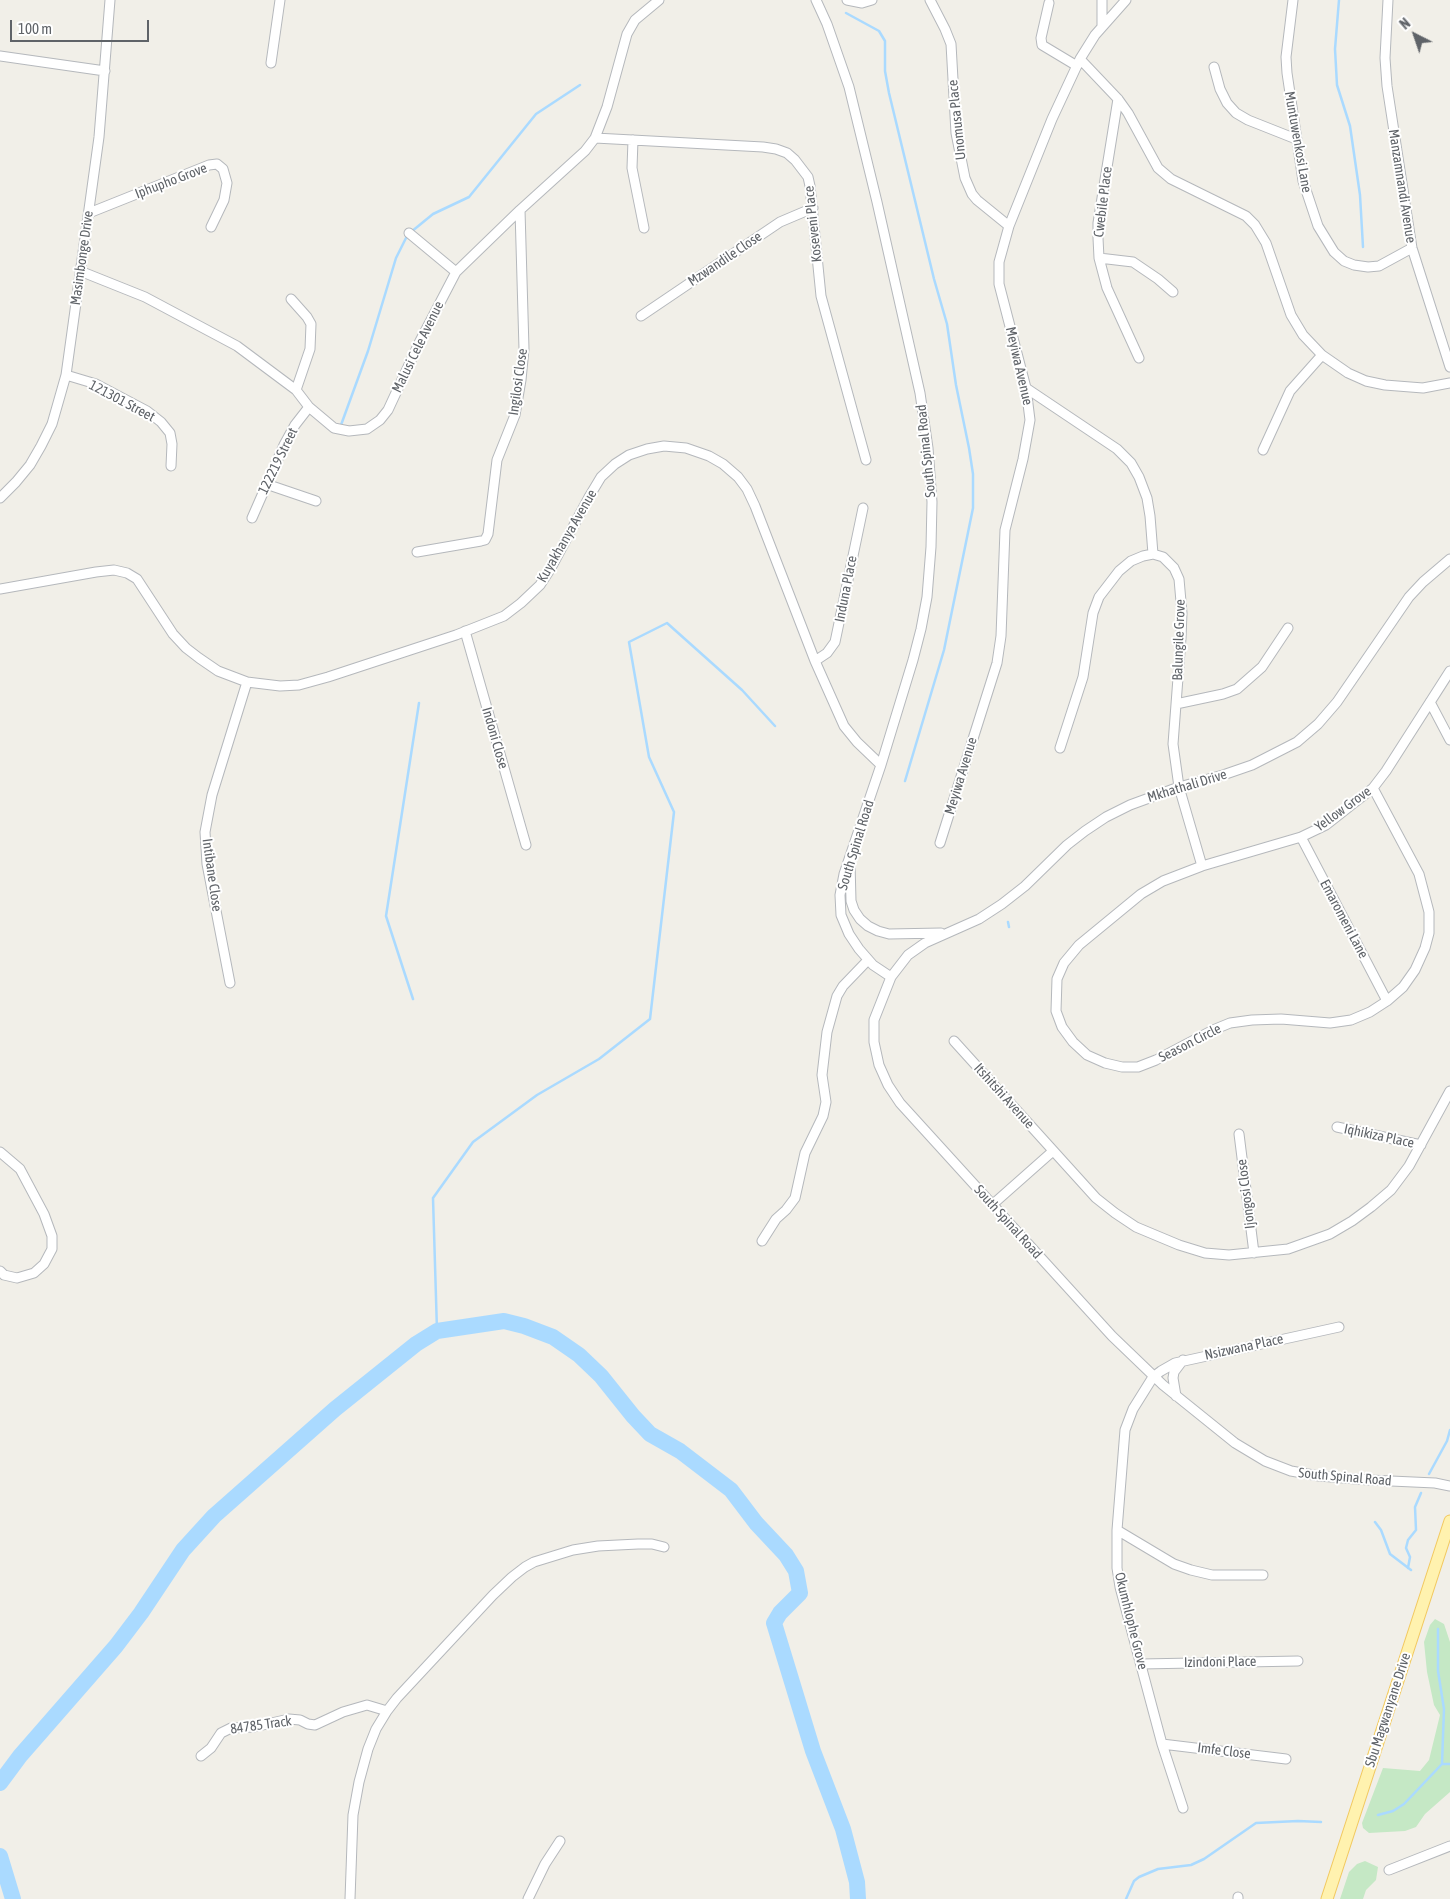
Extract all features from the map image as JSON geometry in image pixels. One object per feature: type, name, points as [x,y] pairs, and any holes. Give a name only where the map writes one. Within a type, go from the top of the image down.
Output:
[{"type":"main road","name":"Sbu Magwanyane Drive","points":[[1327,1899],[1450,1521]]},
{"type":"street","name":"Masimbonge Drive","points":[[0,498],[25,471],[41,446],[52,424],[66,375],[106,71],[110,0]]},
{"type":"street","points":[[271,63],[280,0]]},
{"type":"street","name":"Malusi Cele Avenue","points":[[80,272],[147,298],[220,336],[246,352],[296,390],[309,408],[327,424],[341,430],[357,432],[367,429],[380,420],[388,410],[420,341],[456,272],[585,151],[595,138],[607,107],[627,34],[635,20],[659,0]]},
{"type":"street","name":"South Spinal Road","points":[[816,0],[827,24],[850,87],[920,393],[928,448],[932,502],[931,547],[926,597],[913,660],[881,765],[844,874],[840,895],[841,915],[849,934],[868,960],[891,977],[874,1020],[874,1042],[879,1065],[900,1103],[1112,1336],[1154,1377],[1235,1443],[1265,1461],[1291,1471],[1327,1477],[1450,1486]]},
{"type":"street","points":[[847,0],[862,3],[872,0]]},
{"type":"street","name":"Unomusa Place","points":[[930,0],[945,28],[950,44],[956,133],[965,178],[972,194],[1009,226]]},
{"type":"street","points":[[1102,0],[1102,26]]},
{"type":"street","name":"Meyiwa Avenue","points":[[940,843],[997,663],[1002,636],[1005,530],[1023,459],[1030,420],[1026,388],[998,284],[999,262],[1009,226],[1052,119],[1078,62],[1090,41],[1126,0]]},
{"type":"street","name":"Muntuwenkosi Lane","points":[[1293,0],[1286,57],[1303,181],[1318,226],[1334,252],[1349,263],[1368,267],[1388,262],[1412,248]]},
{"type":"street","name":"Manzamnandi Avenue","points":[[1388,0],[1385,58],[1387,86],[1412,248],[1450,367]]},
{"type":"street","points":[[1049,3],[1041,38],[1042,45],[1078,62],[1118,99],[1131,118],[1158,168],[1171,179],[1246,216],[1255,225],[1262,234],[1270,252],[1290,315],[1303,336],[1322,355],[1348,373],[1366,381],[1385,386],[1423,388],[1450,383]]},
{"type":"street","points":[[0,56],[106,71]]},
{"type":"street","points":[[1214,67],[1220,89],[1227,104],[1236,113],[1248,120],[1296,139]]},
{"type":"street","name":"Cwebile Place","points":[[1118,99],[1098,223],[1099,258],[1112,302],[1139,358]]},
{"type":"street","name":"Koseveni Place","points":[[595,138],[776,149],[791,157],[803,170],[810,186],[813,208],[820,296],[866,460]]},
{"type":"street","points":[[633,140],[632,168],[644,228]]},
{"type":"street","name":"Iphupho Grove","points":[[88,213],[209,165],[218,164],[223,169],[228,183],[224,200],[211,227]]},
{"type":"street","name":"Mzwandile Close","points":[[641,316],[780,222],[813,208]]},
{"type":"street","name":"Ingilosi Close","points":[[417,552],[485,540],[488,534],[497,460],[515,415],[521,380],[524,349],[520,210]]},
{"type":"street","points":[[409,233],[456,272]]},
{"type":"street","points":[[1099,258],[1133,262],[1173,292]]},
{"type":"street","points":[[291,299],[307,316],[311,324],[310,349],[296,390]]},
{"type":"street","points":[[1263,450],[1290,391],[1322,355]]},
{"type":"street","name":"121301 Street","points":[[66,375],[96,384],[147,411],[161,422],[170,433],[172,444],[171,466]]},
{"type":"street","points":[[1026,388],[1117,449],[1131,462],[1147,498],[1150,516],[1153,554],[1142,556],[1132,561],[1109,581],[1099,597],[1093,613],[1084,677],[1060,748]]},
{"type":"street","name":"122219 Street","points":[[252,518],[266,484],[296,425],[309,408]]},
{"type":"street","name":"Kuyakhanya Avenue","points":[[0,589],[96,572],[114,570],[127,572],[137,579],[162,618],[186,648],[218,671],[247,682],[280,686],[299,685],[328,678],[465,632],[504,616],[540,585],[601,477],[615,464],[629,455],[647,449],[664,446],[686,448],[709,456],[723,464],[738,477],[747,489],[756,506],[814,661],[844,726],[857,742],[881,765]]},
{"type":"street","points":[[266,484],[316,502]]},
{"type":"street","name":"Induna Place","points":[[814,661],[827,654],[835,642],[863,508]]},
{"type":"street","name":"Balungile Grove","points":[[1153,554],[1168,561],[1179,579],[1182,613],[1172,744],[1179,787]]},
{"type":"street","name":"Mkhathali Drive","points":[[891,977],[908,955],[925,943],[979,919],[1002,904],[1025,886],[1067,845],[1085,830],[1106,817],[1130,805],[1179,787],[1223,776],[1252,765],[1297,742],[1318,724],[1336,702],[1408,597],[1450,559]]},
{"type":"street","points":[[1176,704],[1223,694],[1237,689],[1262,667],[1288,628]]},
{"type":"street","name":"Indoni Close","points":[[465,632],[526,845]]},
{"type":"street","name":"Yellow Grove","points":[[1202,866],[1301,837],[1326,825],[1373,788],[1386,771],[1450,671]]},
{"type":"street","name":"Intibane Close","points":[[230,983],[208,864],[205,832],[212,795],[247,682]]},
{"type":"street","points":[[1430,702],[1450,740]]},
{"type":"street","points":[[1179,787],[1202,866]]},
{"type":"street","name":"Season Circle","points":[[1202,866],[1163,882],[1141,894],[1079,945],[1064,963],[1057,979],[1056,1011],[1062,1027],[1073,1042],[1087,1055],[1122,1068],[1138,1066],[1156,1060],[1230,1023],[1281,1019],[1330,1023],[1351,1020],[1387,1002],[1403,987],[1415,970],[1425,948],[1429,912],[1419,874],[1373,788]]},
{"type":"street","name":"Emaromeni Lane","points":[[1301,837],[1387,1002]]},
{"type":"street","points":[[850,857],[851,901],[860,919],[868,926],[878,932],[890,934],[947,933]]},
{"type":"street","points":[[762,1241],[776,1219],[795,1198],[805,1152],[825,1108],[822,1075],[827,1032],[837,996],[843,986],[868,960]]},
{"type":"street","name":"Itshitshi Avenue","points":[[954,1041],[1096,1198],[1114,1213],[1136,1227],[1179,1245],[1206,1252],[1229,1255],[1288,1249],[1330,1234],[1372,1207],[1391,1190],[1409,1166],[1450,1090]]},
{"type":"street","name":"Iqhikiza Place","points":[[1337,1126],[1421,1145]]},
{"type":"street","name":"Ijongosi Close","points":[[1239,1134],[1254,1253]]},
{"type":"street","points":[[992,1206],[1053,1151]]},
{"type":"street","points":[[0,1152],[20,1169],[44,1214],[52,1236],[52,1249],[44,1264],[34,1273],[18,1278],[4,1275],[0,1272]]},
{"type":"street","name":"Nsizwana Place","points":[[1154,1377],[1161,1371],[1183,1360],[1339,1327]]},
{"type":"street","points":[[1176,1396],[1174,1372],[1183,1360]]},
{"type":"street","name":"Okumhlophe Grove","points":[[1154,1377],[1132,1410],[1126,1430],[1116,1552],[1120,1587],[1162,1744],[1183,1808]]},
{"type":"street","points":[[1117,1530],[1174,1564],[1191,1570],[1212,1575],[1263,1575]]},
{"type":"street","points":[[350,1899],[353,1815],[368,1749],[376,1729],[387,1711],[447,1643],[512,1577],[534,1562],[573,1550],[598,1546],[652,1544],[664,1547]]},
{"type":"street","name":"Izindoni Place","points":[[1141,1664],[1298,1661]]},
{"type":"street","name":"84785 Track","points":[[201,1756],[211,1748],[222,1733],[231,1728],[254,1727],[289,1719],[315,1725],[343,1712],[367,1705],[387,1711]]},
{"type":"street","name":"Imfe Close","points":[[1162,1744],[1286,1759]]},
{"type":"street","points":[[528,1899],[560,1841]]},
{"type":"street","points":[[1390,1870],[1450,1846]]},
{"type":"green space","points":[[1435,1619],[1444,1624],[1450,1642],[1450,1792],[1425,1814],[1416,1827],[1405,1831],[1369,1833],[1363,1828],[1362,1823],[1383,1768],[1420,1771],[1429,1760],[1440,1715],[1434,1705],[1427,1672],[1424,1642],[1430,1625]]},
{"type":"green space","points":[[1365,1861],[1378,1867],[1376,1880],[1366,1890],[1363,1899],[1340,1899],[1349,1872],[1357,1864]]},
{"type":"waterway","points":[[1339,0],[1335,49],[1337,85],[1350,126],[1360,195],[1363,247]]},
{"type":"waterway","points":[[846,13],[879,31],[885,41],[885,71],[889,93],[934,279],[947,324],[956,385],[973,474],[973,508],[944,650],[905,781]]},
{"type":"waterway","points":[[411,232],[433,214],[469,197],[536,114],[580,85]]},
{"type":"waterway","points":[[341,425],[368,351],[396,258],[407,236]]},
{"type":"waterway","points":[[437,1331],[433,1198],[473,1142],[537,1095],[599,1059],[650,1019],[674,812],[649,757],[629,642],[667,623],[742,690],[775,726]]},
{"type":"waterway","points":[[413,999],[386,916],[419,703]]},
{"type":"waterway","points":[[1008,922],[1009,927]]},
{"type":"waterway","points":[[0,1783],[20,1756],[116,1646],[141,1613],[183,1550],[214,1516],[335,1409],[416,1344],[437,1331],[504,1321],[553,1337],[579,1355],[601,1376],[650,1434],[680,1451],[731,1490],[756,1523],[786,1555],[796,1571],[800,1593],[780,1613],[774,1623],[813,1751],[843,1829],[857,1882],[858,1899]]},
{"type":"waterway","points":[[1429,1474],[1447,1441],[1450,1430]]},
{"type":"waterway","points":[[1408,1568],[1410,1557],[1406,1548],[1408,1540],[1416,1530],[1415,1507],[1421,1493]]},
{"type":"waterway","points":[[1375,1522],[1381,1530],[1390,1554],[1411,1570]]},
{"type":"waterway","points":[[1378,1815],[1393,1811],[1404,1804],[1442,1764],[1444,1709],[1438,1671],[1438,1629]]},
{"type":"waterway","points":[[1442,1764],[1450,1764]]},
{"type":"waterway","points":[[1126,1899],[1134,1881],[1139,1877],[1158,1869],[1191,1865],[1204,1859],[1256,1823],[1321,1822]]},
{"type":"waterway","points":[[0,1856],[13,1899]]}]
